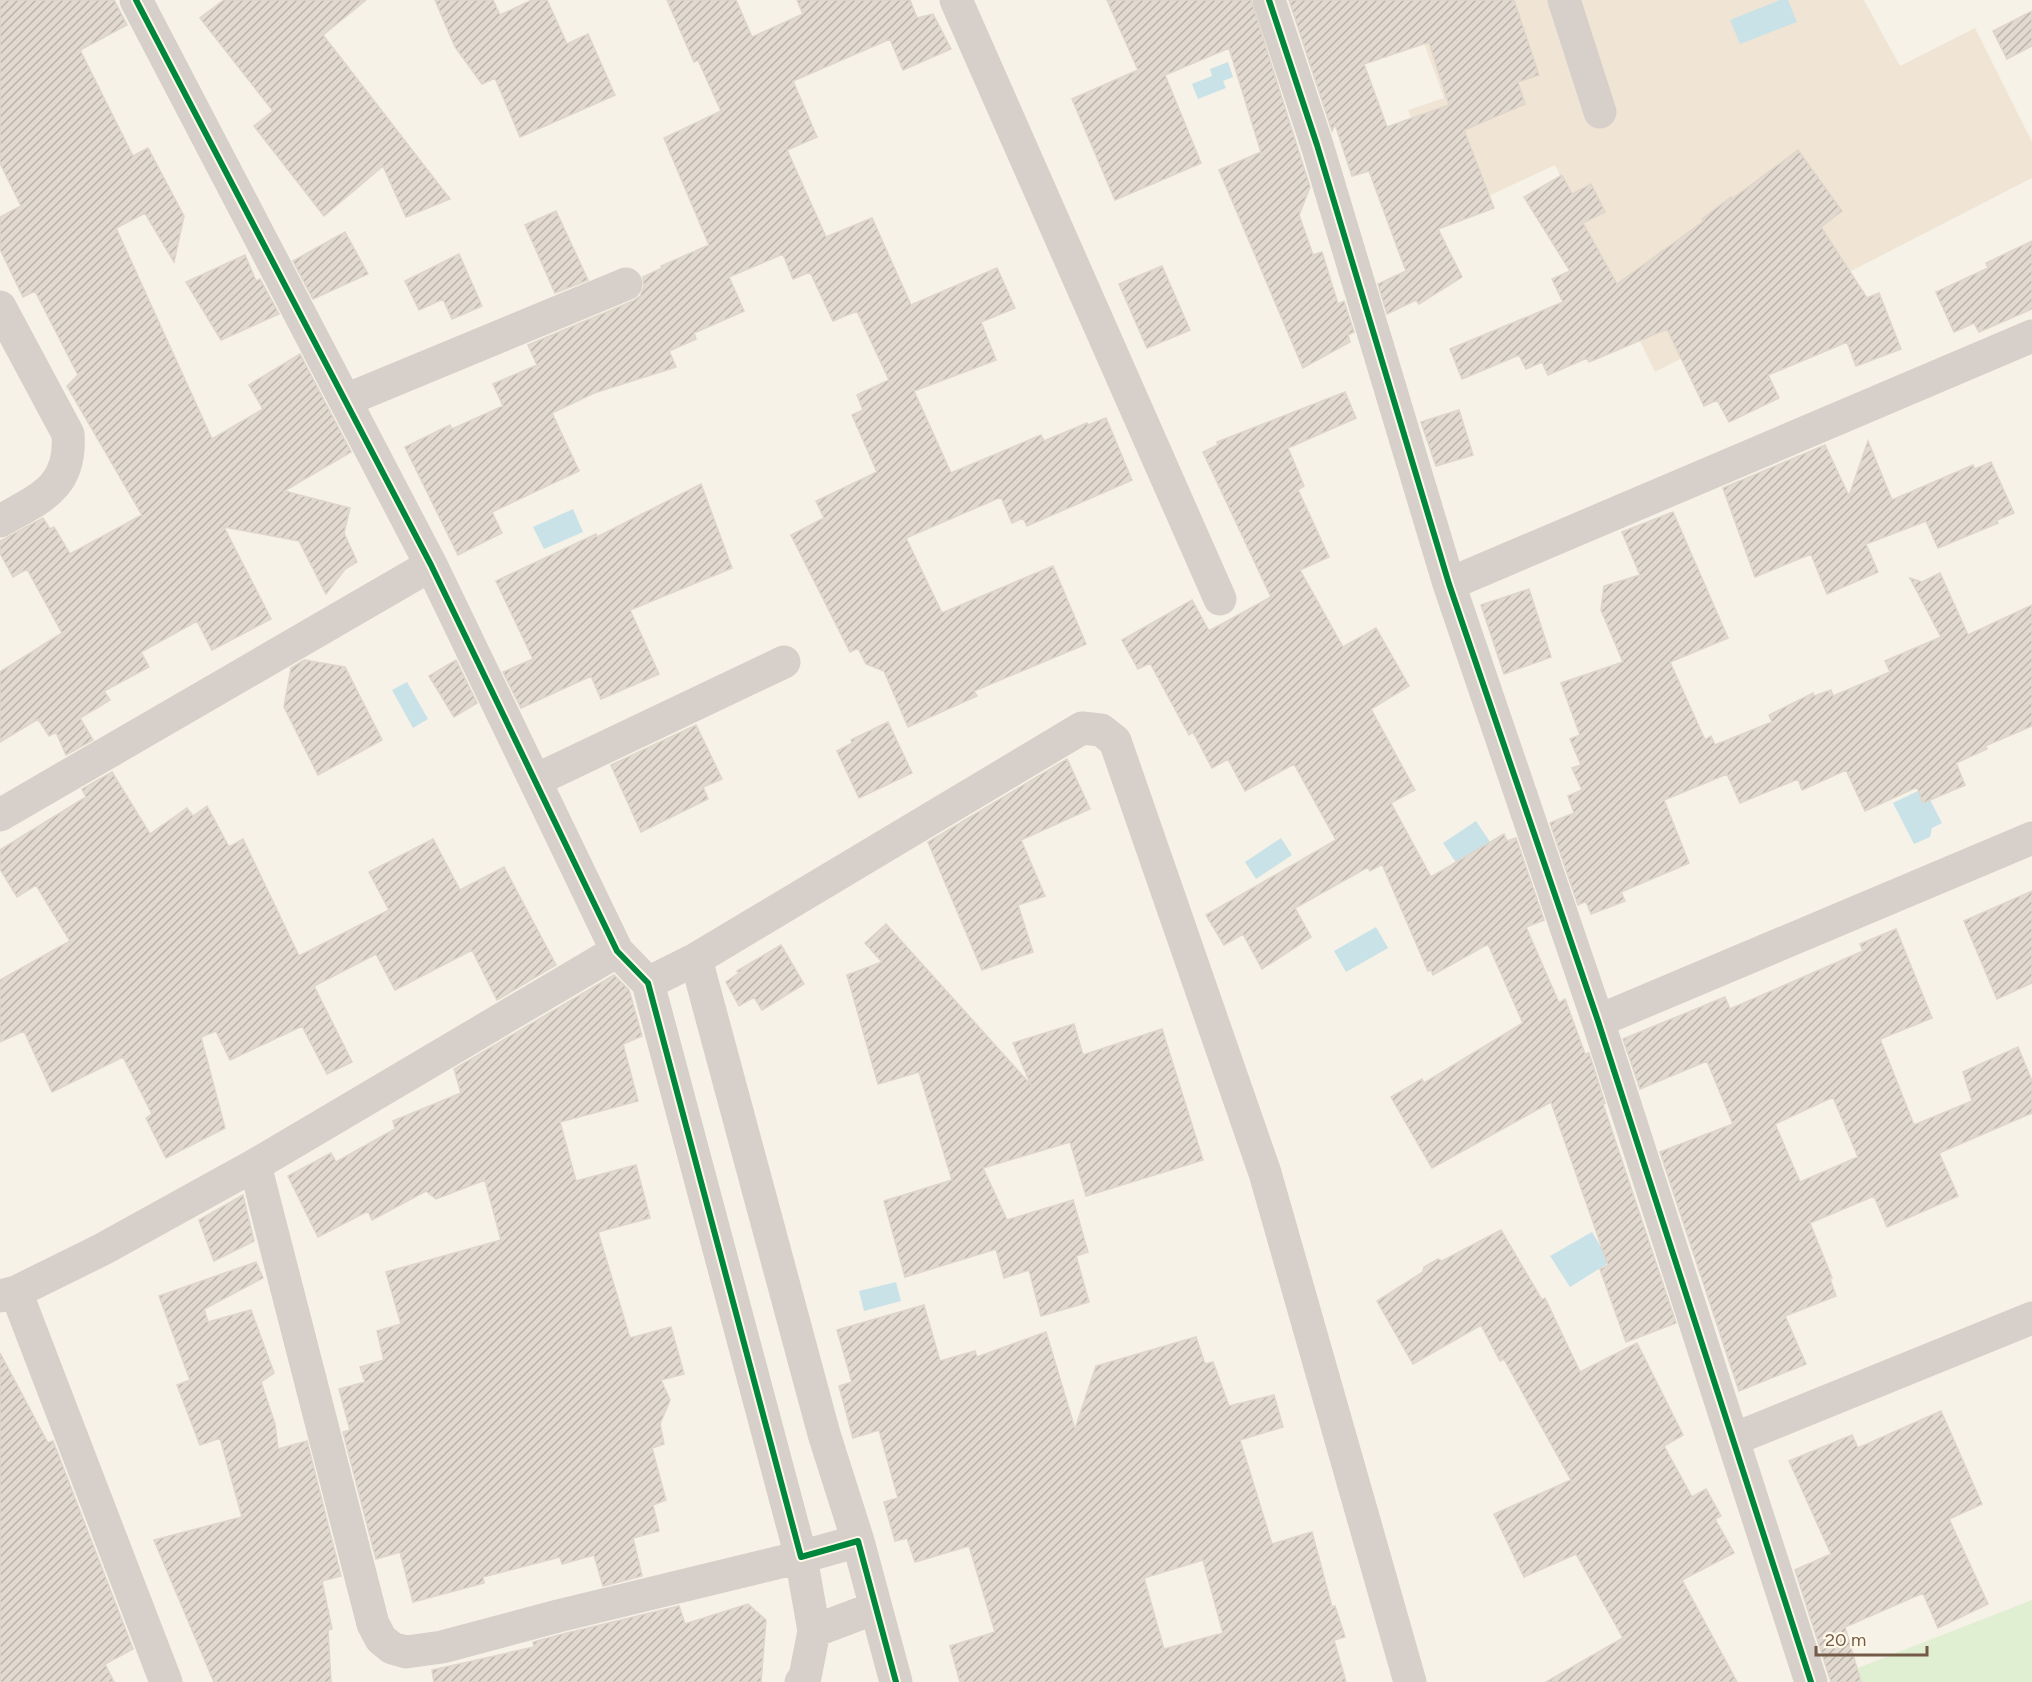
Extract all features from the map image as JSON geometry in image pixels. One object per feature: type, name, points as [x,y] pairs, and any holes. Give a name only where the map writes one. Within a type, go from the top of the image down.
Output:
[{"type":"street","points":[[136,0],[431,565],[617,951],[648,983],[801,1557],[814,1630],[805,1677],[801,1682]]},
{"type":"street","points":[[956,0],[1220,599]]},
{"type":"street","points":[[1269,0],[1317,145],[1449,584],[1598,1021],[1811,1682]]},
{"type":"street","points":[[1564,0],[1600,112]]},
{"type":"street","points":[[346,400],[626,284]]},
{"type":"street","points":[[0,307],[68,434],[70,455],[64,474],[53,488],[42,497],[0,521]]},
{"type":"street","points":[[1449,584],[2032,336]]},
{"type":"street","points":[[0,815],[431,565]]},
{"type":"street","points":[[536,780],[784,662]]},
{"type":"street","points":[[648,983],[696,959],[1082,728],[1101,730],[1115,741],[1265,1173],[1410,1682]]},
{"type":"street","points":[[1598,1021],[2032,838]]},
{"type":"street","points":[[166,1682],[8,1294],[103,1249],[255,1165],[617,951]]},
{"type":"street","points":[[696,959],[824,1434],[858,1541],[896,1682]]},
{"type":"street","points":[[255,1165],[373,1624],[381,1639],[392,1648],[406,1652],[442,1647],[858,1541]]},
{"type":"street","points":[[1734,1439],[2032,1318]]},
{"type":"street","points":[[814,1630],[875,1608]]},
{"type":"shaded area","points":[[1408,0],[1864,0],[1900,66],[1975,28],[2032,142],[2032,178],[1655,372],[1555,165],[1450,214],[1408,110],[1444,98]]},
{"type":"green space","points":[[2032,1600],[2032,1682],[1839,1682],[1850,1671]]},
{"type":"water","points":[[1780,0],[1788,0],[1797,22],[1740,44],[1730,20]]},
{"type":"water","points":[[1228,62],[1233,77],[1223,81],[1226,88],[1198,99],[1192,84],[1212,76],[1210,69]]},
{"type":"water","points":[[573,509],[583,532],[544,549],[533,527]]},
{"type":"water","points":[[407,682],[428,719],[413,728],[392,690]]},
{"type":"water","points":[[1924,788],[1942,823],[1932,828],[1930,837],[1914,844],[1893,803]]},
{"type":"water","points":[[1476,821],[1490,842],[1457,864],[1443,843]]},
{"type":"water","points":[[1281,838],[1292,855],[1256,879],[1245,862]]},
{"type":"water","points":[[1376,927],[1388,948],[1346,972],[1334,951]]},
{"type":"water","points":[[1592,1232],[1610,1262],[1570,1287],[1550,1256]]},
{"type":"water","points":[[896,1282],[901,1301],[864,1311],[859,1291]]},
{"type":"building","points":[[0,0],[114,0],[127,25],[80,50],[133,156],[148,148],[184,216],[174,262],[145,213],[116,228],[212,439],[263,409],[249,385],[300,354],[351,452],[284,491],[350,508],[344,533],[357,562],[345,569],[326,594],[299,541],[224,527],[271,619],[212,650],[197,621],[141,652],[149,667],[104,691],[110,700],[80,718],[93,740],[66,755],[56,732],[49,736],[38,719],[0,742],[0,672],[62,633],[27,569],[13,577],[0,553],[0,541],[43,518],[50,529],[54,527],[70,554],[142,515],[67,386],[78,375],[35,291],[23,297],[0,249],[0,217],[21,206],[0,163]]},
{"type":"building","points":[[224,0],[366,0],[323,35],[450,199],[406,217],[383,166],[324,216],[254,126],[273,111],[200,18]]},
{"type":"building","points":[[435,0],[493,0],[500,15],[532,0],[547,0],[567,44],[588,34],[615,95],[520,137],[495,78],[482,84],[455,47]]},
{"type":"building","points":[[667,0],[736,0],[752,37],[803,14],[797,0],[910,0],[917,18],[933,14],[951,49],[903,70],[890,39],[793,81],[817,137],[787,150],[826,237],[872,218],[911,305],[997,268],[1015,308],[981,322],[996,360],[914,391],[951,473],[1041,435],[1044,441],[1087,423],[1088,425],[1106,418],[1132,480],[1027,526],[1023,518],[1012,523],[1001,497],[906,538],[942,613],[1053,566],[1086,644],[974,691],[977,696],[908,727],[884,671],[866,664],[858,648],[850,652],[791,535],[824,518],[816,501],[877,472],[852,415],[863,410],[857,395],[889,380],[857,311],[833,321],[810,272],[793,279],[783,254],[729,277],[744,311],[694,333],[696,339],[669,351],[676,367],[594,393],[552,413],[579,471],[492,512],[502,533],[458,555],[405,447],[450,425],[452,429],[503,406],[493,384],[537,365],[528,345],[633,301],[640,296],[644,287],[643,277],[662,268],[661,266],[709,245],[664,138],[721,111],[698,60],[694,62]]},
{"type":"building","points":[[1107,0],[1251,0],[1310,187],[1299,215],[1313,255],[1322,252],[1338,304],[1344,301],[1354,332],[1348,335],[1350,342],[1303,368],[1219,170],[1261,152],[1229,48],[1165,75],[1201,163],[1115,200],[1072,99],[1138,70]]},
{"type":"building","points":[[1289,0],[1514,0],[1539,75],[1518,82],[1525,104],[1464,130],[1494,208],[1438,229],[1462,277],[1419,304],[1416,300],[1387,314],[1378,284],[1406,271],[1369,171],[1352,176],[1335,124],[1332,131]],"holes":[[[1429,42],[1449,105],[1387,127],[1364,64]]]},
{"type":"building","points":[[2032,11],[2032,46],[2007,59],[1993,31]]},
{"type":"building","points":[[1798,150],[1842,211],[1821,227],[1867,298],[1879,293],[1901,349],[1856,366],[1847,342],[1768,375],[1779,398],[1729,422],[1717,400],[1704,406],[1667,329],[1589,362],[1587,358],[1548,375],[1542,362],[1526,369],[1519,355],[1462,379],[1450,349],[1563,302],[1552,279],[1570,271],[1524,197],[1562,175],[1572,194],[1591,184],[1605,212],[1583,223],[1617,284],[1704,221],[1702,219],[1731,197],[1732,199]]},
{"type":"building","points":[[556,211],[588,280],[555,293],[525,225]]},
{"type":"building","points":[[345,232],[368,274],[313,299],[293,261]]},
{"type":"building","points":[[2032,241],[2032,309],[1979,332],[1974,323],[1954,332],[1936,292],[1988,268],[1986,263]]},
{"type":"building","points":[[459,254],[482,306],[452,319],[443,299],[419,310],[405,281]]},
{"type":"building","points":[[245,255],[256,281],[260,279],[279,314],[221,340],[186,282]]},
{"type":"building","points":[[1162,266],[1190,330],[1147,348],[1119,284]]},
{"type":"building","points":[[1345,392],[1356,418],[1288,448],[1304,486],[1298,490],[1329,557],[1300,570],[1343,647],[1376,628],[1409,686],[1371,709],[1415,790],[1391,803],[1431,877],[1504,834],[1507,841],[1516,838],[1544,920],[1526,927],[1559,1003],[1565,999],[1585,1054],[1589,1053],[1605,1103],[1603,1104],[1676,1323],[1626,1342],[1600,1269],[1608,1265],[1551,1102],[1432,1168],[1391,1097],[1422,1079],[1424,1083],[1523,1023],[1488,944],[1433,975],[1431,970],[1428,971],[1382,864],[1370,871],[1368,867],[1295,908],[1311,937],[1262,969],[1243,934],[1224,945],[1206,915],[1336,840],[1294,764],[1245,791],[1228,759],[1212,768],[1193,732],[1189,735],[1150,663],[1138,669],[1122,640],[1192,600],[1209,631],[1271,597],[1203,452],[1218,445],[1217,442]]},
{"type":"building","points":[[1459,410],[1473,455],[1436,466],[1421,422]]},
{"type":"building","points":[[1868,441],[1892,500],[1973,465],[1975,469],[1991,462],[2014,513],[1997,520],[1998,523],[1938,548],[1926,521],[1866,544],[1878,572],[1827,594],[1811,554],[1755,577],[1723,488],[1825,445],[1849,496]]},
{"type":"building","points":[[701,484],[732,568],[630,610],[659,674],[601,699],[591,676],[521,708],[503,672],[533,659],[496,581],[596,534],[597,537]]},
{"type":"building","points":[[1673,512],[1728,638],[1670,662],[1705,740],[1711,736],[1715,745],[1772,722],[1769,715],[1813,693],[1814,696],[1831,690],[1833,696],[1890,672],[1885,661],[1941,637],[1910,578],[1922,582],[1940,573],[1968,635],[2032,605],[2032,726],[1985,746],[1987,749],[1956,763],[1965,785],[1923,803],[1917,787],[1865,811],[1846,770],[1802,790],[1798,779],[1740,803],[1727,774],[1664,800],[1689,863],[1621,892],[1625,901],[1591,914],[1586,901],[1578,905],[1550,823],[1574,813],[1568,796],[1582,790],[1572,768],[1581,765],[1570,739],[1580,735],[1561,683],[1623,662],[1601,610],[1604,586],[1640,575],[1622,532]]},
{"type":"building","points":[[1529,589],[1551,657],[1504,674],[1481,605]]},
{"type":"building","points":[[304,660],[345,667],[382,740],[318,775],[284,707],[291,668]]},
{"type":"building","points":[[456,660],[477,703],[454,717],[429,676]]},
{"type":"building","points":[[888,722],[912,773],[859,798],[837,751],[852,743],[851,740]]},
{"type":"building","points":[[696,725],[722,779],[703,787],[708,799],[641,832],[611,765]]},
{"type":"building","points":[[1067,759],[1090,809],[1021,840],[1045,896],[1018,905],[1033,952],[982,970],[928,842]]},
{"type":"building","points":[[112,772],[150,834],[187,808],[193,816],[207,806],[229,847],[243,839],[299,956],[389,910],[369,872],[433,839],[460,890],[504,867],[556,965],[497,1000],[472,950],[395,990],[376,954],[314,986],[352,1062],[327,1074],[302,1026],[230,1060],[216,1031],[201,1037],[225,1128],[166,1158],[146,1118],[152,1114],[123,1057],[52,1092],[24,1031],[0,1042],[0,980],[70,941],[36,885],[17,897],[0,869],[0,850],[86,797],[82,789]]},
{"type":"building","points":[[2032,891],[2032,983],[1997,999],[1964,921]]},
{"type":"building","points":[[886,924],[1031,1085],[1013,1043],[1074,1024],[1083,1055],[1162,1029],[1203,1160],[1086,1196],[1070,1142],[983,1168],[1007,1220],[1073,1200],[1088,1252],[1076,1256],[1089,1302],[1041,1316],[1029,1270],[1004,1278],[996,1249],[905,1277],[884,1201],[952,1180],[919,1072],[878,1084],[847,975],[882,962],[865,943]]},
{"type":"building","points":[[1896,929],[1932,1018],[1880,1039],[1914,1125],[1972,1101],[1963,1072],[2018,1047],[2032,1081],[2032,1113],[1939,1153],[1958,1196],[1887,1227],[1874,1196],[1810,1223],[1832,1278],[1830,1279],[1836,1296],[1785,1316],[1806,1364],[1739,1391],[1660,1152],[1733,1124],[1707,1061],[1640,1089],[1623,1039],[1725,997],[1730,1009],[1863,951],[1860,944]],"holes":[[[1833,1097],[1858,1157],[1800,1182],[1775,1124]]]},
{"type":"building","points":[[781,945],[804,984],[762,1010],[754,997],[739,1006],[726,982],[739,973],[737,971]]},
{"type":"building","points":[[614,975],[629,990],[642,1036],[623,1044],[638,1101],[560,1122],[576,1181],[636,1165],[650,1218],[598,1232],[630,1338],[671,1327],[684,1374],[661,1380],[670,1400],[660,1424],[664,1444],[652,1448],[666,1500],[653,1505],[659,1531],[633,1538],[642,1576],[603,1586],[594,1555],[562,1564],[560,1557],[483,1577],[484,1583],[413,1602],[400,1552],[376,1559],[343,1432],[350,1430],[339,1389],[365,1382],[360,1367],[384,1360],[377,1331],[401,1324],[386,1272],[501,1240],[485,1180],[436,1199],[426,1191],[372,1220],[368,1211],[318,1237],[288,1176],[331,1153],[336,1162],[395,1129],[393,1121],[461,1093],[454,1069]]},
{"type":"building","points":[[243,1195],[254,1241],[214,1261],[199,1220]]},
{"type":"building","points":[[1501,1230],[1542,1300],[1545,1298],[1580,1372],[1637,1343],[1683,1435],[1664,1446],[1692,1497],[1706,1489],[1721,1516],[1715,1519],[1734,1553],[1682,1580],[1737,1682],[1546,1682],[1623,1638],[1576,1554],[1524,1577],[1494,1514],[1571,1480],[1504,1359],[1500,1361],[1481,1325],[1413,1364],[1377,1301],[1423,1272],[1424,1267],[1438,1259],[1442,1261]]},
{"type":"building","points":[[256,1262],[263,1278],[204,1309],[208,1322],[251,1310],[274,1373],[261,1382],[275,1424],[278,1449],[307,1441],[341,1576],[322,1581],[332,1629],[328,1630],[331,1682],[214,1682],[154,1540],[242,1517],[220,1438],[200,1445],[177,1385],[190,1380],[159,1296]]},
{"type":"building","points":[[924,1305],[940,1361],[975,1351],[977,1357],[1046,1332],[1075,1429],[1096,1366],[1196,1337],[1205,1364],[1213,1362],[1229,1406],[1274,1395],[1283,1427],[1240,1440],[1272,1544],[1312,1532],[1332,1607],[1335,1606],[1345,1637],[1334,1640],[1346,1682],[960,1682],[950,1646],[995,1632],[969,1546],[915,1562],[907,1538],[895,1541],[884,1502],[898,1498],[879,1430],[853,1438],[839,1386],[852,1382],[837,1330]],"holes":[[[1203,1560],[1223,1633],[1164,1649],[1144,1578]]]},
{"type":"building","points":[[0,1353],[48,1443],[53,1441],[133,1649],[105,1664],[114,1682],[0,1682]]},
{"type":"building","points":[[1941,1411],[1982,1504],[1949,1519],[1988,1604],[1938,1628],[1923,1593],[1845,1627],[1861,1682],[1831,1682],[1795,1570],[1831,1554],[1789,1461],[1852,1435],[1858,1448]]},
{"type":"building","points":[[748,1604],[766,1620],[761,1682],[434,1682],[432,1670],[534,1647],[533,1642],[563,1634],[679,1606],[685,1624]]},
{"type":"cycle path","points":[[136,0],[431,565],[617,951],[648,983],[801,1557],[858,1541],[896,1682]]},
{"type":"cycle path","points":[[1269,0],[1317,145],[1449,584],[1598,1021],[1811,1682]]}]
